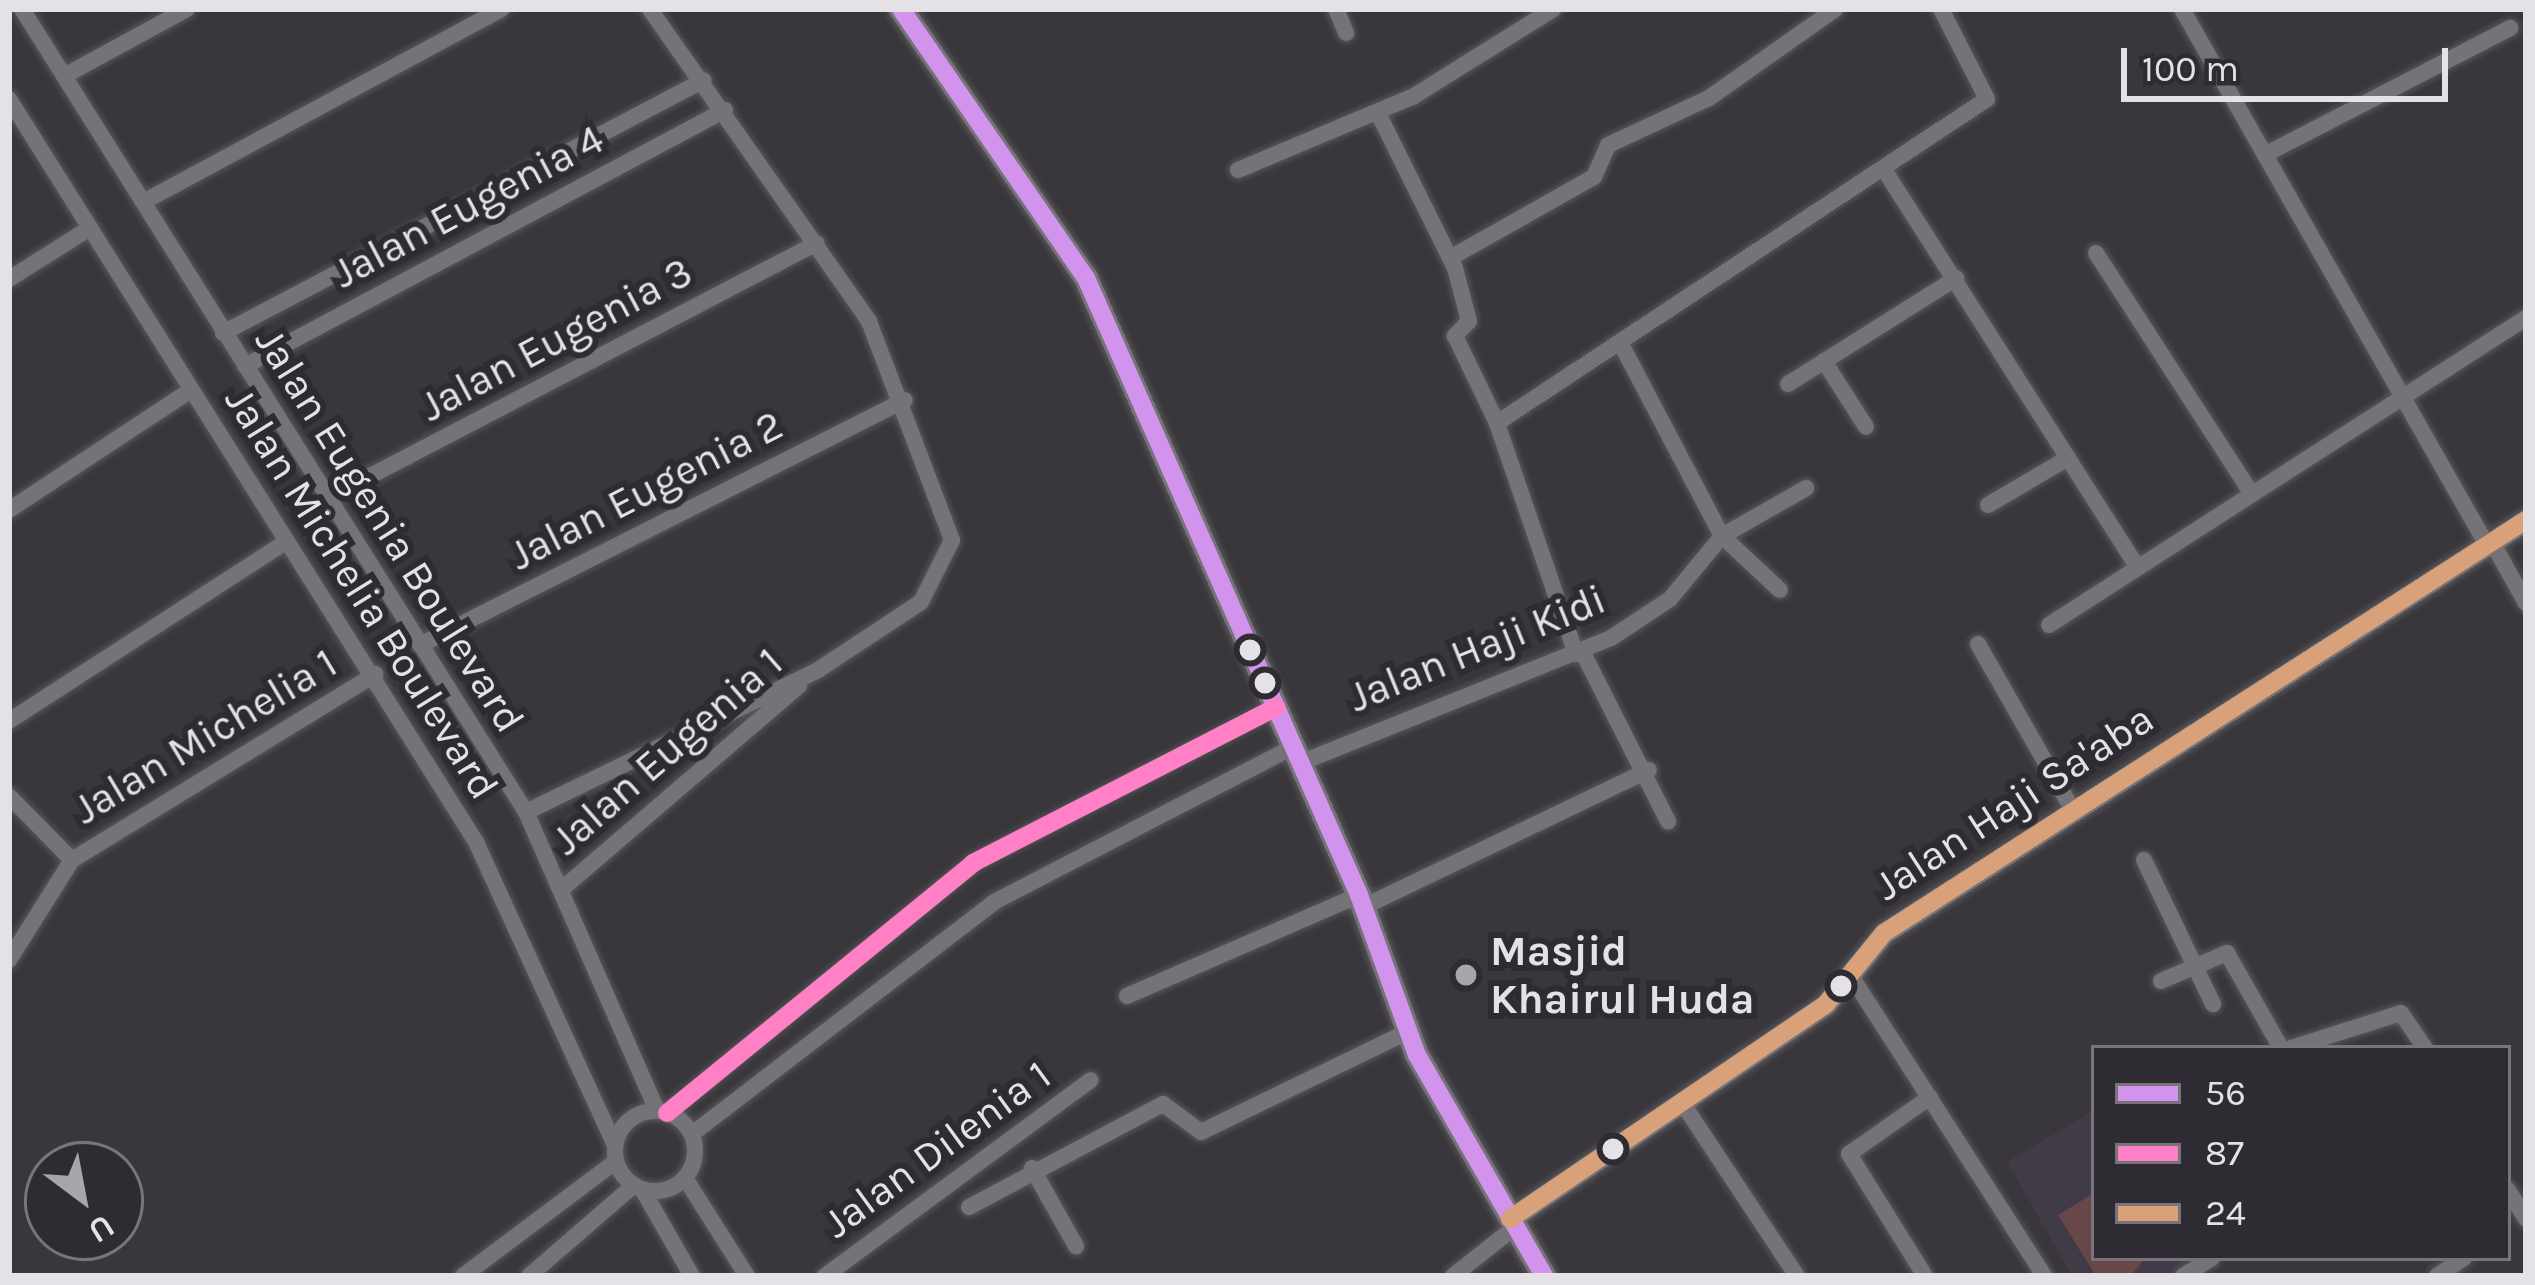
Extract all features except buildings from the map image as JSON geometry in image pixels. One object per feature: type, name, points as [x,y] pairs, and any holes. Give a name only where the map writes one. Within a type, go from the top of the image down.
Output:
[{"type":"main road","points":[[901,9],[1087,278],[1361,901],[1407,1032],[1544,1276]]},
{"type":"street","name":"Jalan Eugenia Boulevard","points":[[22,9],[526,812],[662,1112]]},
{"type":"street","points":[[64,76],[187,9]]},
{"type":"street","points":[[145,200],[502,9]]},
{"type":"street","points":[[650,9],[817,243],[904,400]]},
{"type":"street","points":[[1336,9],[1346,33]]},
{"type":"street","points":[[1238,170],[1378,113],[1553,9]]},
{"type":"street","points":[[1450,257],[1594,177],[1608,146],[1709,98],[1835,9]]},
{"type":"street","points":[[1497,423],[1885,171],[1990,95],[1941,9]]},
{"type":"street","points":[[2182,9],[2526,603]]},
{"type":"street","points":[[2266,154],[2510,28]]},
{"type":"street","name":"Jalan Eugenia 4","points":[[223,333],[704,80]]},
{"type":"street","name":"Jalan Michelia Boulevard","points":[[9,99],[286,542],[375,674],[515,917],[615,1153]]},
{"type":"street","name":"Jalan Eugenia 4","points":[[245,366],[725,110]]},
{"type":"street","points":[[1378,113],[1450,257],[1468,319],[1455,336],[1497,423],[1579,652],[1649,770],[1668,820]]},
{"type":"street","points":[[1885,171],[2137,567]]},
{"type":"street","points":[[9,279],[90,228]]},
{"type":"street","name":"Jalan Eugenia 3","points":[[328,498],[817,243]]},
{"type":"street","points":[[2096,253],[2252,494]]},
{"type":"street","points":[[1788,384],[1956,278]]},
{"type":"street","points":[[2049,625],[2526,318]]},
{"type":"street","points":[[1620,342],[1722,536],[1780,590]]},
{"type":"street","points":[[1824,361],[1866,427]]},
{"type":"street","points":[[9,510],[191,391]]},
{"type":"street","name":"Jalan Eugenia 1","points":[[563,888],[818,670],[921,602],[952,540],[904,400]]},
{"type":"street","name":"Jalan Eugenia 2","points":[[420,645],[904,400]]},
{"type":"street","points":[[1988,505],[2068,458]]},
{"type":"street","points":[[1722,536],[1806,488]]},
{"type":"street","name":"Jalan Haji Sa'aba","points":[[1513,1223],[1683,1105],[1851,976],[1884,933],[2526,520]]},
{"type":"street","name":"Jalan Haji Kidi","points":[[692,1134],[994,902],[1296,755],[1579,652],[1670,599],[1722,536]]},
{"type":"street","points":[[9,722],[286,542]]},
{"type":"street","points":[[1978,644],[2072,809]]},
{"type":"street","name":"Jalan Eugenia 1","points":[[526,812],[818,670]]},
{"type":"street","name":"Jalan Michelia 1","points":[[72,860],[375,674]]},
{"type":"street","points":[[463,1276],[615,1153],[638,1115],[662,1112],[973,863],[1276,707]]},
{"type":"street","points":[[1126,997],[1361,901],[1649,770]]},
{"type":"street","points":[[9,796],[72,860],[9,960]]},
{"type":"street","points":[[2144,860],[2212,1004]]},
{"type":"street","points":[[2161,981],[2193,964],[2230,955],[2280,1045]]},
{"type":"street","points":[[1851,976],[2044,1276]]},
{"type":"street","points":[[2301,1045],[2406,1013],[2424,1045]]},
{"type":"street","points":[[969,1207],[1032,1168],[1162,1104],[1201,1132],[1407,1032]]},
{"type":"street","name":"Jalan Dilenia 1","points":[[826,1276],[1091,1080]]},
{"type":"street","points":[[1925,1276],[1849,1154],[1930,1097]]},
{"type":"street","points":[[1683,1105],[1797,1276]]},
{"type":"street","points":[[662,1112],[692,1134],[685,1178],[747,1276]]},
{"type":"street","points":[[615,1153],[692,1276]]},
{"type":"street","points":[[1032,1168],[1076,1246]]},
{"type":"street","points":[[529,1276],[638,1187],[685,1178]]},
{"type":"street","points":[[1453,1276],[1513,1223]]},
{"type":"shaded area","points":[[2091,1112],[2091,1261],[2203,1261],[2178,1276],[2072,1276],[2007,1162]]},
{"type":"shaded area","points":[[2091,1195],[2091,1261],[2143,1261],[2131,1276],[2096,1276],[2058,1215]]},
{"type":"transit line","name":"56","points":[[901,9],[1086,278],[1359,895],[1417,1055],[1544,1276]]},
{"type":"transit line","name":"24","points":[[1510,1219],[1826,1004],[1884,933],[2526,520]]},
{"type":"transit line","name":"87","points":[[667,1113],[973,863],[1276,707]]},
{"type":"place","name":"Masjid Khairul Huda","points":[[1466,975]]}]
